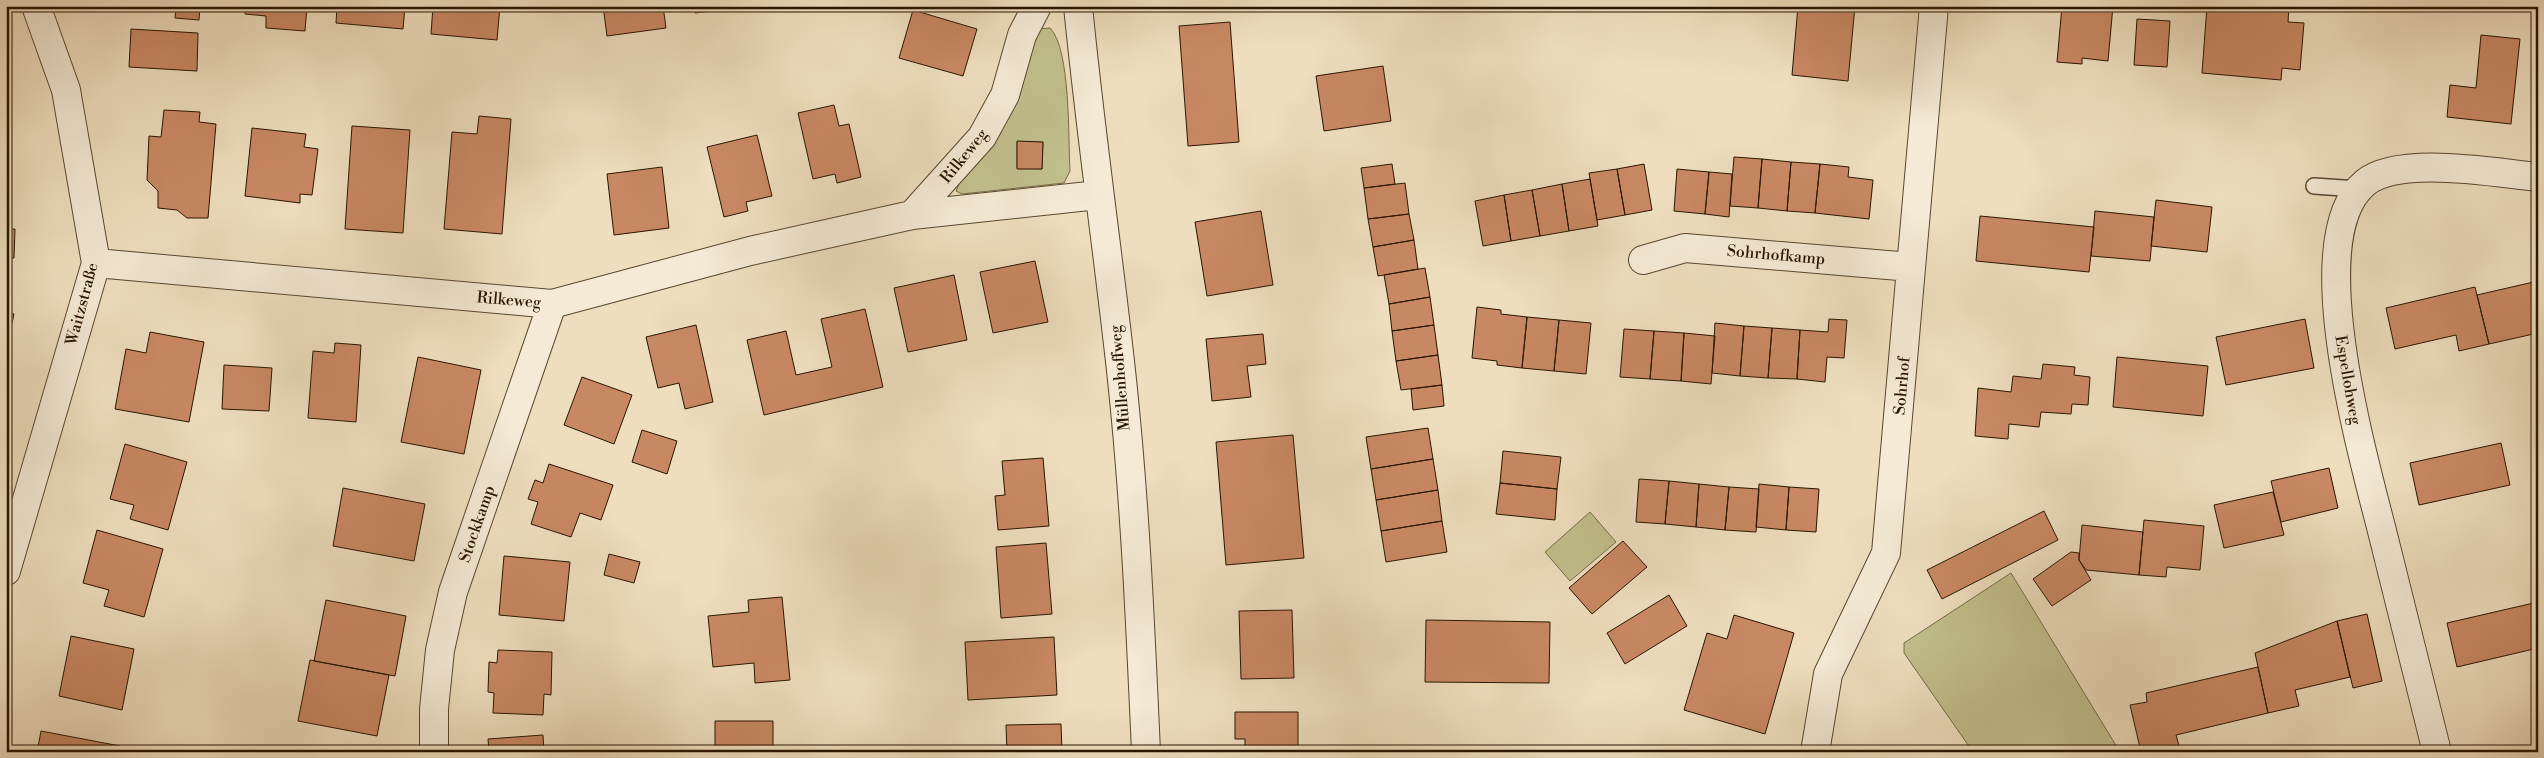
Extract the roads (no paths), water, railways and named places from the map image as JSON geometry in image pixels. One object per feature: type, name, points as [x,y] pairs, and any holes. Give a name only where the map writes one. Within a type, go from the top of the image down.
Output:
[{"type":"street","name":"Waitzstraße","points":[[6,571],[96,263],[66,90],[36,6]]},
{"type":"street","name":"Rilkeweg","points":[[912,215],[982,137],[1005,95],[1022,35],[1038,6]]},
{"type":"street","name":"Müllenhoffweg","points":[[1078,6],[1098,195],[1119,355],[1140,607],[1146,752]]},
{"type":"street","name":"Sohrhof","points":[[1815,752],[1828,674],[1886,553],[1934,6]]},
{"type":"street","name":"Espellohweg","points":[[2437,752],[2354,418],[2340,336],[2337,291],[2339,238],[2347,208],[2358,189],[2384,172],[2409,169],[2461,169],[2538,177]]},
{"type":"street","name":"Rilkeweg","points":[[96,263],[552,304],[750,251],[912,215],[1098,195]]},
{"type":"street","name":"Sohrhofkamp","points":[[1643,260],[1685,248],[1911,267]]},
{"type":"street","name":"Stockkamp","points":[[434,752],[434,709],[440,650],[453,592],[552,304]]},
{"type":"lane","points":[[2314,186],[2358,189]]}]
